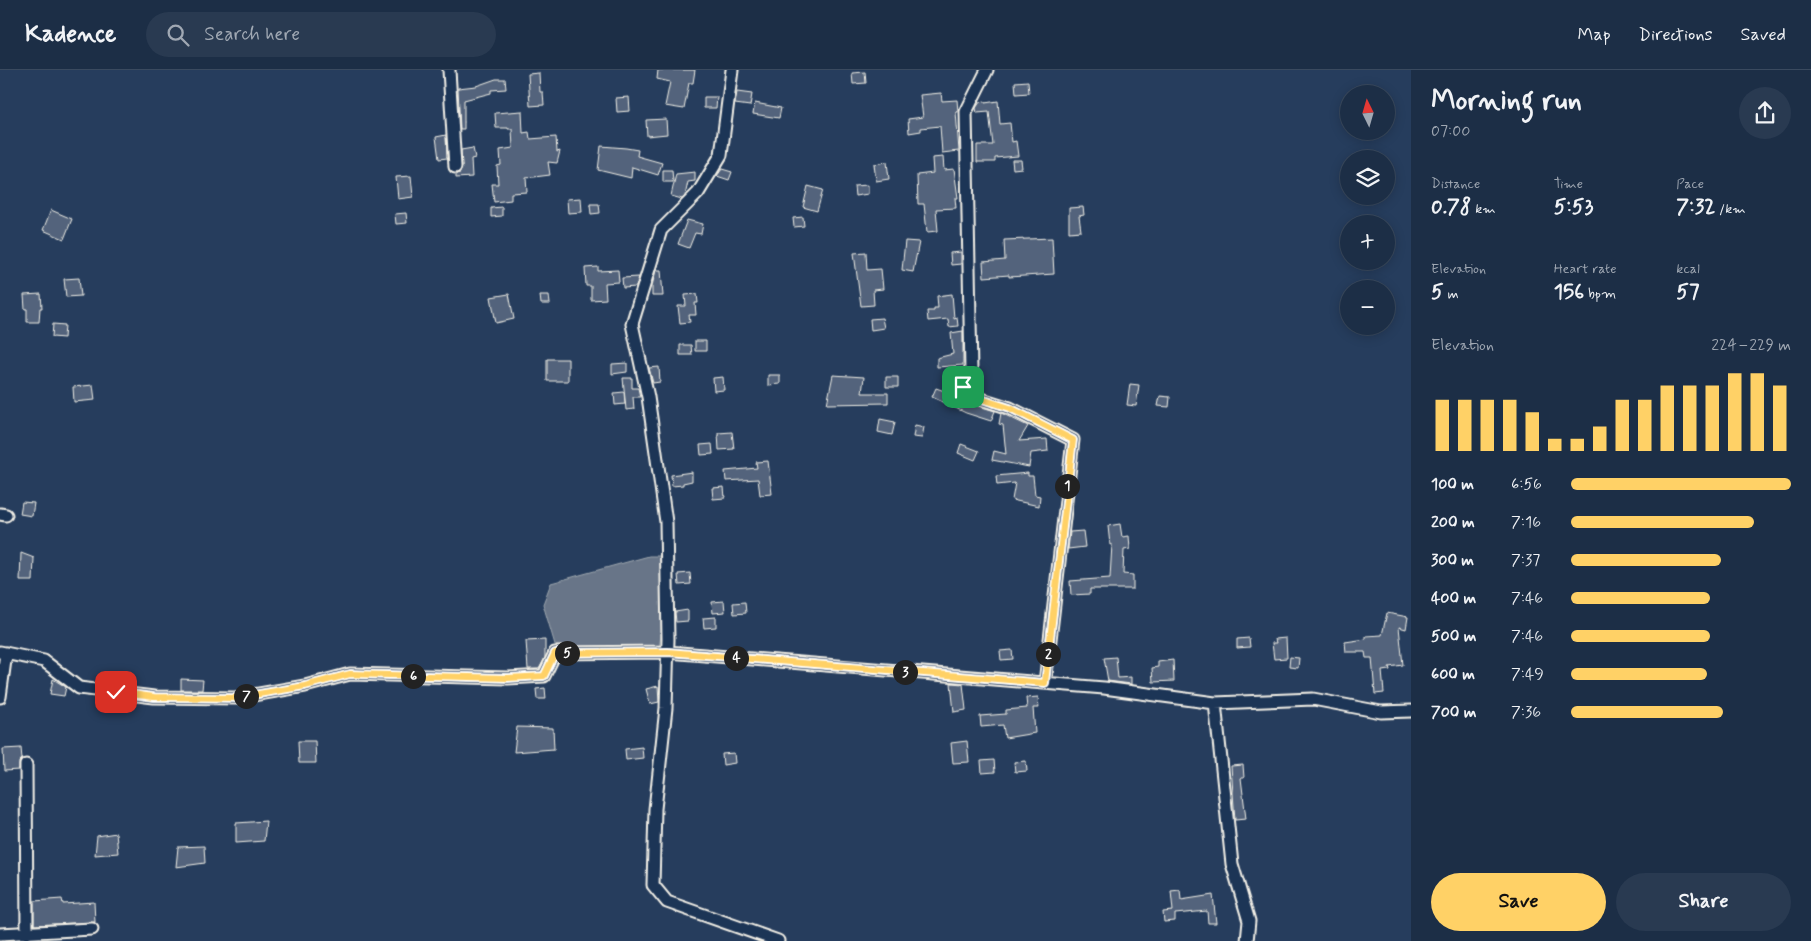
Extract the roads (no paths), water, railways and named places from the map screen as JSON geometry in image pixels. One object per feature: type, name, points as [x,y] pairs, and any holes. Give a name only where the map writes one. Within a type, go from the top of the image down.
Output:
[{"type":"street","points":[[449,70],[455,167]]},
{"type":"street","points":[[732,70],[721,155],[698,193],[661,230],[632,324],[648,397],[666,522],[668,652],[666,708],[655,809],[654,885],[668,902],[778,941]]},
{"type":"street","points":[[987,70],[966,112],[971,371],[963,387],[972,396],[1010,408],[1073,440],[1045,683]]},
{"type":"street","points":[[0,697],[3,653],[44,661],[79,688],[154,697],[236,698],[305,686],[350,674],[517,678],[544,676],[555,653],[668,652],[1104,688],[1214,703],[1314,699],[1381,712],[1411,711]]},
{"type":"street","points":[[1214,703],[1232,864],[1248,921],[1247,941]]},
{"type":"street","points":[[26,765],[27,934]]},
{"type":"street","points":[[0,934],[27,934],[40,937],[92,929]]},
{"type":"water","points":[[649,556],[663,556],[663,622],[659,648],[556,648],[543,604],[551,583]]}]
